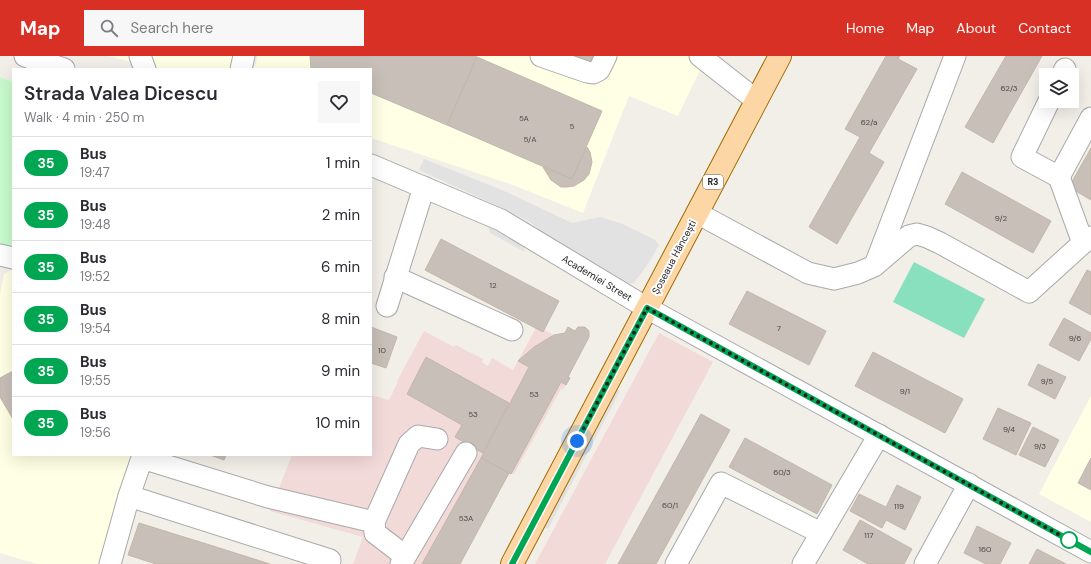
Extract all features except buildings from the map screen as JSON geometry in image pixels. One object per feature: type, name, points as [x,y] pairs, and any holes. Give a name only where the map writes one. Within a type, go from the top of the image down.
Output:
[{"type":"main road","name":"Șoseaua Hâncești","points":[[512,564],[780,56]]},
{"type":"street","points":[[25,56],[61,68]]},
{"type":"street","points":[[140,56],[145,68]]},
{"type":"street","points":[[241,68],[244,56]]},
{"type":"street","points":[[541,56],[593,73],[600,70],[606,56]]},
{"type":"street","points":[[700,56],[756,100]]},
{"type":"street","points":[[874,266],[955,56]]},
{"type":"street","points":[[697,213],[808,273],[834,279],[858,273],[874,266],[909,236],[917,234],[940,243],[1029,292],[1087,240],[1059,177],[1022,157],[1046,108]]},
{"type":"street","points":[[1059,177],[1091,118]]},
{"type":"street","name":"Academiei Street","points":[[372,165],[501,220],[647,308],[1091,552]]},
{"type":"street","points":[[387,306],[424,187]]},
{"type":"street","points":[[0,254],[12,258]]},
{"type":"street","points":[[395,277],[512,330]]},
{"type":"street","points":[[803,564],[879,435]]},
{"type":"street","points":[[437,439],[418,436],[409,444],[374,522],[376,533],[403,560],[466,453]]},
{"type":"street","points":[[110,564],[141,456],[268,497],[374,522]]},
{"type":"street","points":[[676,564],[721,483],[821,534]]},
{"type":"street","points":[[925,564],[969,484]]},
{"type":"street","points":[[129,496],[330,560]]},
{"type":"shaded area","points":[[109,56],[235,56],[232,68],[151,68]]},
{"type":"shaded area","points":[[258,56],[690,56],[702,66],[678,116],[629,96],[583,213],[513,185],[372,138],[372,68],[254,68]]},
{"type":"shaded area","points":[[424,159],[502,190],[572,223],[600,217],[620,223],[637,231],[655,240],[659,245],[650,261],[634,283],[624,284],[562,248],[530,222],[419,170]]},
{"type":"shaded area","points":[[487,219],[522,237],[525,252],[490,233]]},
{"type":"shaded area","points":[[12,270],[12,456],[133,456],[100,564],[37,564],[0,553],[0,294],[4,274]]},
{"type":"shaded area","points":[[537,326],[554,335],[565,333],[568,327],[575,331],[578,327],[582,327],[589,331],[589,337],[568,376],[570,378],[563,390],[561,389],[514,474],[509,473],[460,564],[353,564],[363,537],[270,511],[292,456],[372,456],[372,395],[389,400],[398,382],[397,381],[424,331],[454,347],[456,345],[483,359],[482,362],[488,366],[492,358],[513,370]]},
{"type":"shaded area","points":[[659,333],[713,362],[605,564],[535,564]]},
{"type":"shaded area","points":[[608,386],[620,391],[548,529],[536,523]]},
{"type":"shaded area","points":[[1091,396],[1091,522],[1039,494]]},
{"type":"green space","points":[[0,77],[12,82],[12,249],[0,245]]},
{"type":"green space","points":[[914,262],[985,299],[964,338],[893,302]]},
{"type":"bus line","name":"35","points":[[512,564],[647,308],[1091,552]]},
{"type":"route","points":[[577,441],[647,308],[1069,540]]}]
